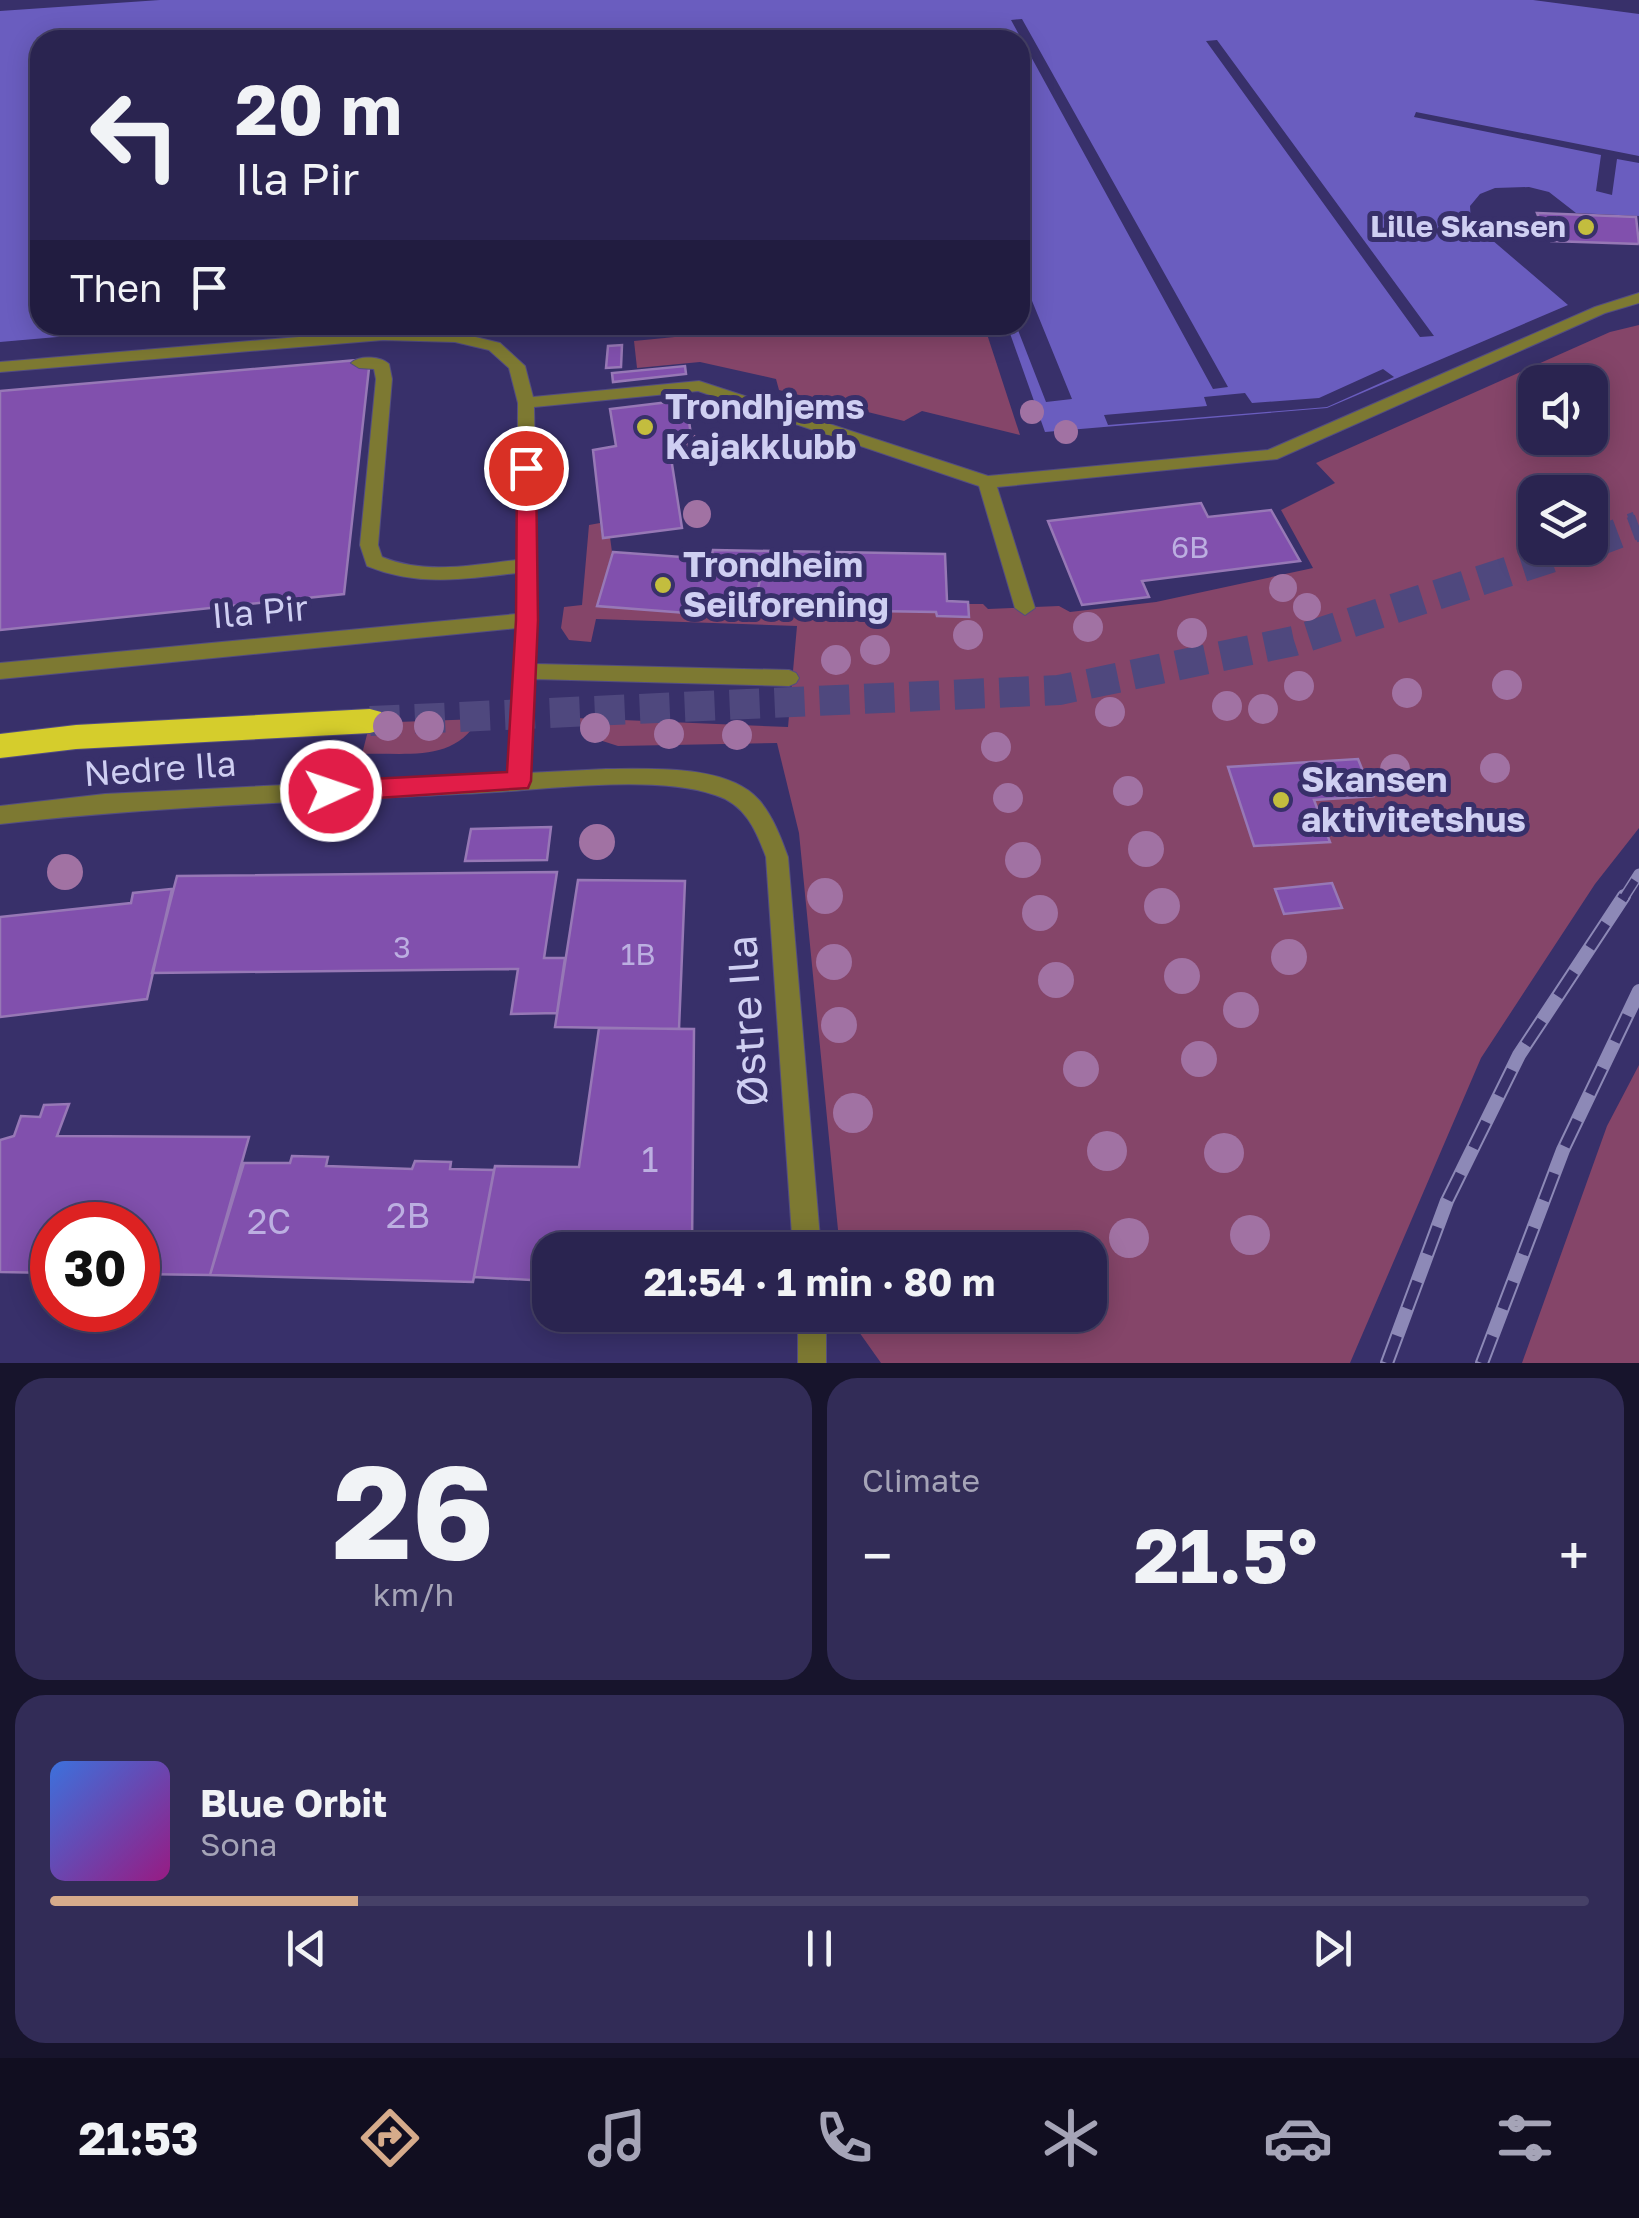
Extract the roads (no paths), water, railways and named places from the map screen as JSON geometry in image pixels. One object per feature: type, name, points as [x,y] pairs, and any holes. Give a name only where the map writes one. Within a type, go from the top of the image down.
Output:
[{"type":"highway","points":[[0,746],[76,737],[370,721]]},
{"type":"street","points":[[526,403],[699,386],[987,482],[1271,456],[1600,310],[1639,298]]},
{"type":"street","points":[[0,367],[383,335],[455,337],[494,346],[517,366],[526,403],[527,620],[519,781]]},
{"type":"street","points":[[358,363],[380,364],[384,371],[368,545],[374,561],[397,573],[431,575],[528,565]]},
{"type":"street","points":[[987,482],[1025,608]]},
{"type":"street","name":"Ila Pir","points":[[0,671],[527,620]]},
{"type":"street","points":[[524,671],[789,678]]},
{"type":"street","name":"Nedre Ila","points":[[0,814],[105,803],[519,781],[682,778],[740,796]]},
{"type":"street","name":"Østre Ila","points":[[740,796],[765,826],[777,856],[806,1232]]},
{"type":"street","points":[[812,1332],[812,1363]]},
{"type":"tunnel","points":[[1608,537],[1638,526]]},
{"type":"tunnel","points":[[1631,529],[1639,526]]},
{"type":"tunnel","points":[[370,721],[1059,690],[1294,641],[1529,565]]},
{"type":"railway","points":[[1623,899],[1639,874]]},
{"type":"railway","points":[[1387,1363],[1447,1201],[1519,1055],[1624,896]]},
{"type":"railway","points":[[1482,1363],[1563,1150],[1639,991]]},
{"type":"place","name":"Lille Skansen","points":[[1586,227]]},
{"type":"place","name":"Trondhjems Kajakklubb","points":[[645,427]]},
{"type":"place","name":"Trondheim Seilforening","points":[[663,585]]},
{"type":"place","name":"Skansen aktivitetshus","points":[[1281,800]]}]
